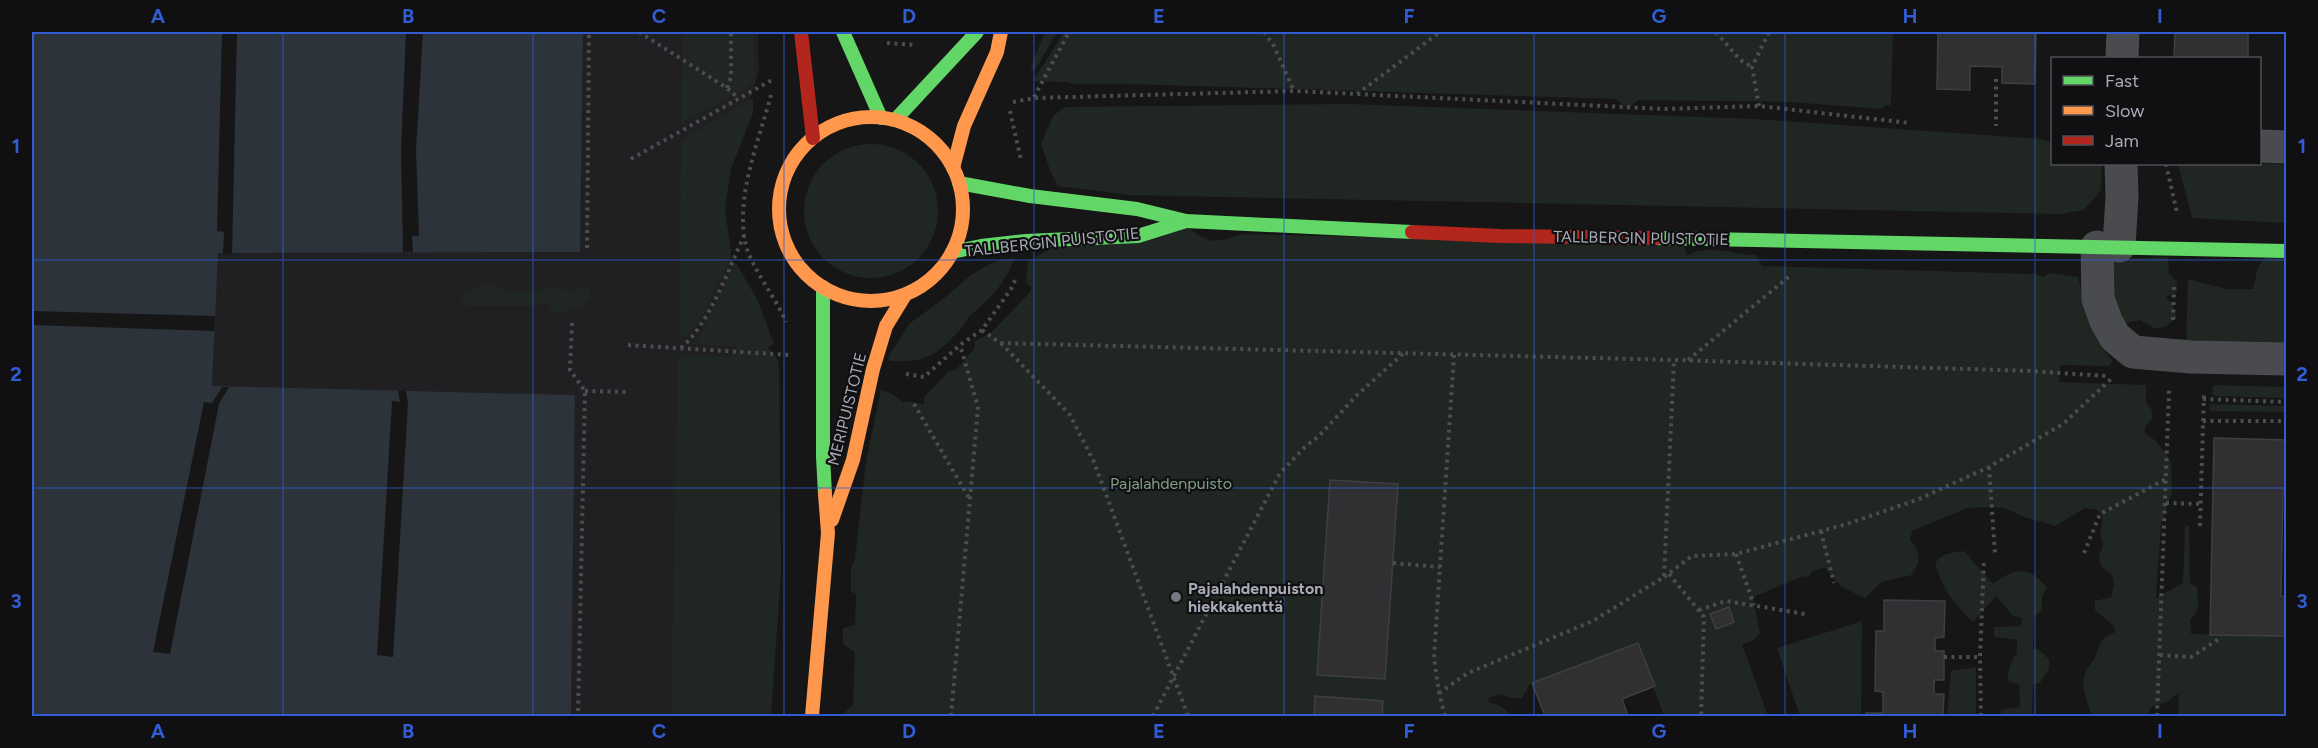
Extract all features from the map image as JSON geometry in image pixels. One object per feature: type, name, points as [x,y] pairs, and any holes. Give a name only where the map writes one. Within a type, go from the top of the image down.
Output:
[{"type":"street","points":[[801,32],[813,138]]},
{"type":"street","points":[[843,32],[888,119]]},
{"type":"street","points":[[888,119],[977,32]]},
{"type":"street","points":[[953,168],[964,126],[997,51],[1001,32]]},
{"type":"street","points":[[2122,57],[2123,32]]},
{"type":"street","points":[[852,119],[888,119],[923,133],[945,154],[959,183],[963,201],[959,236],[943,266],[932,278],[905,295],[889,299],[863,300],[838,295],[823,287],[801,269],[792,256],[781,230],[779,200],[787,172],[794,159],[813,138],[825,129],[852,119]]},
{"type":"street","points":[[2261,146],[2286,147]]},
{"type":"street","points":[[2121,165],[2122,196],[2108,247],[2098,299],[2115,337],[2133,352],[2172,343],[2286,359]]},
{"type":"street","name":"TALLBERGIN PUISTOTIE","points":[[959,183],[1030,196],[1137,209],[1186,221],[1500,236],[2286,250]]},
{"type":"street","name":"TALLBERGIN PUISTOTIE","points":[[952,252],[1026,241],[1138,236],[1186,221]]},
{"type":"street","name":"MERIPUISTOTIE","points":[[812,717],[828,533],[823,457],[823,287]]},
{"type":"street","name":"MERIPUISTOTIE","points":[[828,533],[853,460],[879,347],[886,326],[905,295]]},
{"type":"path","points":[[587,248],[589,32]]},
{"type":"path","points":[[639,32],[728,88],[738,98]]},
{"type":"path","points":[[728,88],[731,77],[731,32]]},
{"type":"path","points":[[1034,98],[1069,32]]},
{"type":"path","points":[[1264,32],[1274,46],[1294,91]]},
{"type":"path","points":[[1357,95],[1440,32]]},
{"type":"path","points":[[1716,32],[1740,60],[1752,67]]},
{"type":"path","points":[[1759,106],[1752,67],[1769,32]]},
{"type":"path","points":[[880,45],[915,44],[922,50]]},
{"type":"path","points":[[631,159],[775,79],[746,183],[743,204],[747,250],[778,304],[788,328]]},
{"type":"path","points":[[1996,79],[1996,126]]},
{"type":"path","points":[[1030,196],[1008,103],[1034,98],[1294,91],[1665,109],[1759,106],[1910,123]]},
{"type":"path","points":[[2166,165],[2177,214]]},
{"type":"path","points":[[681,348],[692,338],[704,320],[745,235]]},
{"type":"path","points":[[924,377],[960,345],[982,330],[1011,289],[1020,268]]},
{"type":"path","points":[[1688,361],[1790,275]]},
{"type":"path","points":[[2157,717],[2174,276]]},
{"type":"path","points":[[572,323],[570,370],[585,391],[578,717]]},
{"type":"path","points":[[982,330],[1000,342],[1070,415],[1094,462],[1188,717]]},
{"type":"path","points":[[1000,342],[1674,360],[2032,372],[2113,377],[2063,424],[1989,467],[1919,499],[1821,531],[1736,554],[1692,556],[1669,574],[1593,621],[1468,673],[1439,693]]},
{"type":"path","points":[[628,345],[797,356]]},
{"type":"path","points":[[951,717],[978,407],[960,345]]},
{"type":"path","points":[[1153,717],[1280,473],[1358,394],[1404,353]]},
{"type":"path","points":[[1445,717],[1434,658],[1454,355]]},
{"type":"path","points":[[1664,577],[1674,360]]},
{"type":"path","points":[[585,391],[628,392]]},
{"type":"path","points":[[2200,526],[2203,401],[2286,402]]},
{"type":"path","points":[[914,404],[970,498]]},
{"type":"path","points":[[2203,421],[2286,421]]},
{"type":"path","points":[[1989,467],[1995,553]]},
{"type":"path","points":[[2085,553],[2100,514],[2166,479]]},
{"type":"path","points":[[2166,503],[2201,504]]},
{"type":"path","points":[[1821,531],[1834,583]]},
{"type":"path","points":[[1736,554],[1754,605]]},
{"type":"path","points":[[1981,717],[1980,657],[1984,559]]},
{"type":"path","points":[[1393,563],[1440,567]]},
{"type":"path","points":[[1669,574],[1704,617],[1701,717]]},
{"type":"path","points":[[1699,610],[1726,601],[1804,614]]},
{"type":"path","points":[[2160,655],[2192,657],[2219,639]]},
{"type":"path","points":[[1944,657],[1980,657]]},
{"type":"shaded area","points":[[32,32],[583,32],[580,252],[218,253],[212,386],[575,395],[571,716],[32,716]]},
{"type":"shaded area","points":[[583,32],[758,32],[759,71],[723,190],[724,242],[758,313],[755,716],[571,716],[575,395],[212,387],[217,253],[579,252]]},
{"type":"green space","points":[[683,32],[753,32],[755,81],[745,89],[681,123]]},
{"type":"green space","points":[[1045,32],[1057,32],[1037,67],[1032,71],[1031,66]]},
{"type":"green space","points":[[1064,32],[1893,32],[1891,105],[1885,105],[1882,109],[1790,102],[1638,100],[1628,109],[1616,99],[1033,81]]},
{"type":"green space","points":[[753,98],[753,113],[731,169],[725,210],[731,250],[730,259],[700,322],[680,341],[681,140]]},
{"type":"green space","points":[[1349,104],[1755,119],[2041,139],[2051,143],[2051,165],[2102,165],[2101,190],[2083,210],[2060,214],[1128,195],[1058,186],[1041,144],[1053,116],[1065,107]]},
{"type":"green space","points":[[871,144],[897,149],[919,163],[933,185],[938,211],[933,237],[919,259],[897,273],[871,278],[845,273],[823,259],[809,237],[804,211],[809,185],[823,163],[845,149]]},
{"type":"green space","points":[[2286,164],[2286,223],[2192,218],[2178,165]]},
{"type":"green space","name":"Pajalahdenpuisto","points":[[1188,227],[1203,238],[1214,241],[1244,234],[1684,245],[1686,255],[1697,251],[1714,250],[1756,255],[1762,266],[2036,274],[2043,277],[2050,273],[2078,277],[2094,332],[2113,361],[2109,366],[2060,365],[2059,382],[2146,385],[2146,403],[2151,408],[2153,418],[2145,427],[2145,434],[2155,440],[2171,461],[2172,493],[2161,523],[2156,598],[2183,583],[2185,526],[2189,526],[2190,583],[2197,587],[2198,601],[2196,613],[2190,619],[2191,634],[2286,636],[2286,716],[2178,716],[2179,692],[2169,701],[2151,707],[2147,716],[2092,716],[2084,689],[2085,673],[2101,642],[2115,632],[2113,625],[2095,610],[2095,601],[2111,597],[2114,586],[2112,575],[2101,566],[2099,557],[2103,545],[2100,534],[2103,517],[2098,510],[2085,508],[2055,526],[2024,517],[2004,508],[1985,507],[1967,508],[1912,531],[1910,540],[1918,557],[1912,575],[1881,582],[1865,598],[1842,587],[1824,567],[1812,572],[1810,576],[1801,577],[1753,597],[1760,633],[1753,641],[1742,644],[1768,716],[1664,716],[1637,643],[1603,656],[1599,663],[1586,663],[1530,684],[1522,698],[1512,698],[1501,694],[1488,698],[1490,703],[1499,705],[1513,716],[841,716],[853,705],[855,653],[843,644],[843,628],[855,625],[856,594],[851,591],[851,569],[855,559],[866,461],[881,390],[891,393],[904,403],[905,401],[924,404],[924,397],[949,371],[956,370],[975,348],[975,341],[991,333],[1031,291],[1031,287],[1026,283],[1028,262],[1052,247]]},
{"type":"green space","points":[[2286,251],[2286,346],[2186,344],[2188,279],[2226,289],[2253,289],[2258,267],[2267,255]]},
{"type":"green space","points":[[2168,257],[2169,274],[2177,282],[2177,292],[2166,297],[2172,304],[2177,318],[2166,326],[2156,329],[2140,320],[2123,324],[2107,276],[2112,259]]},
{"type":"green space","points":[[1003,259],[1014,259],[1001,285],[943,347],[930,356],[916,360],[890,361],[888,358],[909,324],[971,275]]},
{"type":"green space","points":[[736,263],[758,301],[774,344],[768,347],[779,364],[781,574],[771,716],[671,716],[678,356],[729,357],[737,347],[690,344],[698,339]]},
{"type":"green space","points":[[487,284],[516,292],[560,286],[569,292],[579,287],[589,288],[591,296],[581,308],[556,314],[547,304],[465,306],[460,295]]},
{"type":"green space","points":[[2213,386],[2286,387],[2286,398],[2215,396],[2212,393]]},
{"type":"green space","points":[[2211,404],[2286,406],[2286,412],[2211,411],[2209,406]]},
{"type":"green space","points":[[1964,551],[1993,584],[2008,575],[2022,571],[2034,575],[2047,588],[2042,597],[2042,610],[2034,617],[2033,649],[2038,649],[2049,659],[2049,669],[2040,683],[2033,684],[2032,716],[2001,716],[2001,710],[2020,707],[2019,684],[2010,682],[2007,675],[2014,656],[2017,654],[2017,640],[1994,637],[1994,627],[2021,626],[2022,618],[2013,616],[1996,596],[1973,622],[1955,603],[1938,574],[1935,565],[1940,558],[1947,554]]},
{"type":"green space","points":[[1862,621],[1861,716],[1800,716],[1777,648]]},
{"type":"green space","points":[[1976,667],[1976,716],[1947,716],[1951,671]]},
{"type":"pier","points":[[222,32],[237,32],[232,254],[223,253],[224,232],[217,231]]},
{"type":"pier","points":[[406,32],[423,32],[416,151],[419,236],[412,236],[413,252],[403,252],[401,150]]},
{"type":"pier","points":[[32,311],[215,316],[214,331],[32,325]]},
{"type":"pier","points":[[222,387],[229,387],[219,404],[170,654],[153,652],[204,402],[212,403]]},
{"type":"pier","points":[[398,390],[406,391],[408,403],[393,657],[377,655],[392,401],[400,402]]},
{"type":"building","points":[[1938,32],[2036,32],[2035,84],[2002,83],[2002,67],[1970,66],[1970,90],[1937,89]]},
{"type":"building","points":[[2175,32],[2248,32],[2248,57],[2174,57]]},
{"type":"building","points":[[2214,438],[2286,440],[2281,596],[2286,597],[2286,636],[2210,635]]},
{"type":"building","points":[[1330,480],[1398,484],[1385,679],[1317,675]]},
{"type":"building","points":[[1884,600],[1945,601],[1944,637],[1935,638],[1935,651],[1944,651],[1944,680],[1934,680],[1934,694],[1944,694],[1943,716],[1866,716],[1866,713],[1883,713],[1883,692],[1875,691],[1876,631],[1884,631]]},
{"type":"building","points":[[1729,607],[1734,622],[1716,629],[1710,614]]},
{"type":"building","points":[[1638,643],[1655,686],[1622,699],[1628,716],[1545,716],[1532,683]]},
{"type":"building","points":[[1315,696],[1383,701],[1382,716],[1314,716]]},
{"type":"traffic: fast","points":[[843,32],[881,118]]},
{"type":"traffic: fast","points":[[895,120],[977,32]]},
{"type":"traffic: fast","points":[[959,183],[1030,196],[1137,209],[1186,221],[1412,232]]},
{"type":"traffic: fast","points":[[952,252],[1026,241],[1138,236],[1186,221]]},
{"type":"traffic: fast","points":[[1656,238],[2286,251]]},
{"type":"traffic: fast","points":[[823,287],[825,494]]},
{"type":"traffic: slow","points":[[953,168],[964,126],[997,52],[1001,32]]},
{"type":"traffic: slow","points":[[871,117],[906,124],[936,144],[956,174],[963,209],[956,244],[936,274],[906,294],[871,301],[836,294],[806,274],[786,244],[779,209],[786,174],[806,144],[836,124],[871,117]]},
{"type":"traffic: slow","points":[[832,520],[853,460],[873,369],[886,326],[905,295]]},
{"type":"traffic: slow","points":[[812,716],[828,533],[825,494]]},
{"type":"traffic: jam","points":[[801,32],[813,138]]},
{"type":"traffic: jam","points":[[1412,232],[1500,236],[1656,238]]},
{"type":"place","name":"Pajalahdenpuiston hiekkakenttä","points":[[1176,597]]}]
